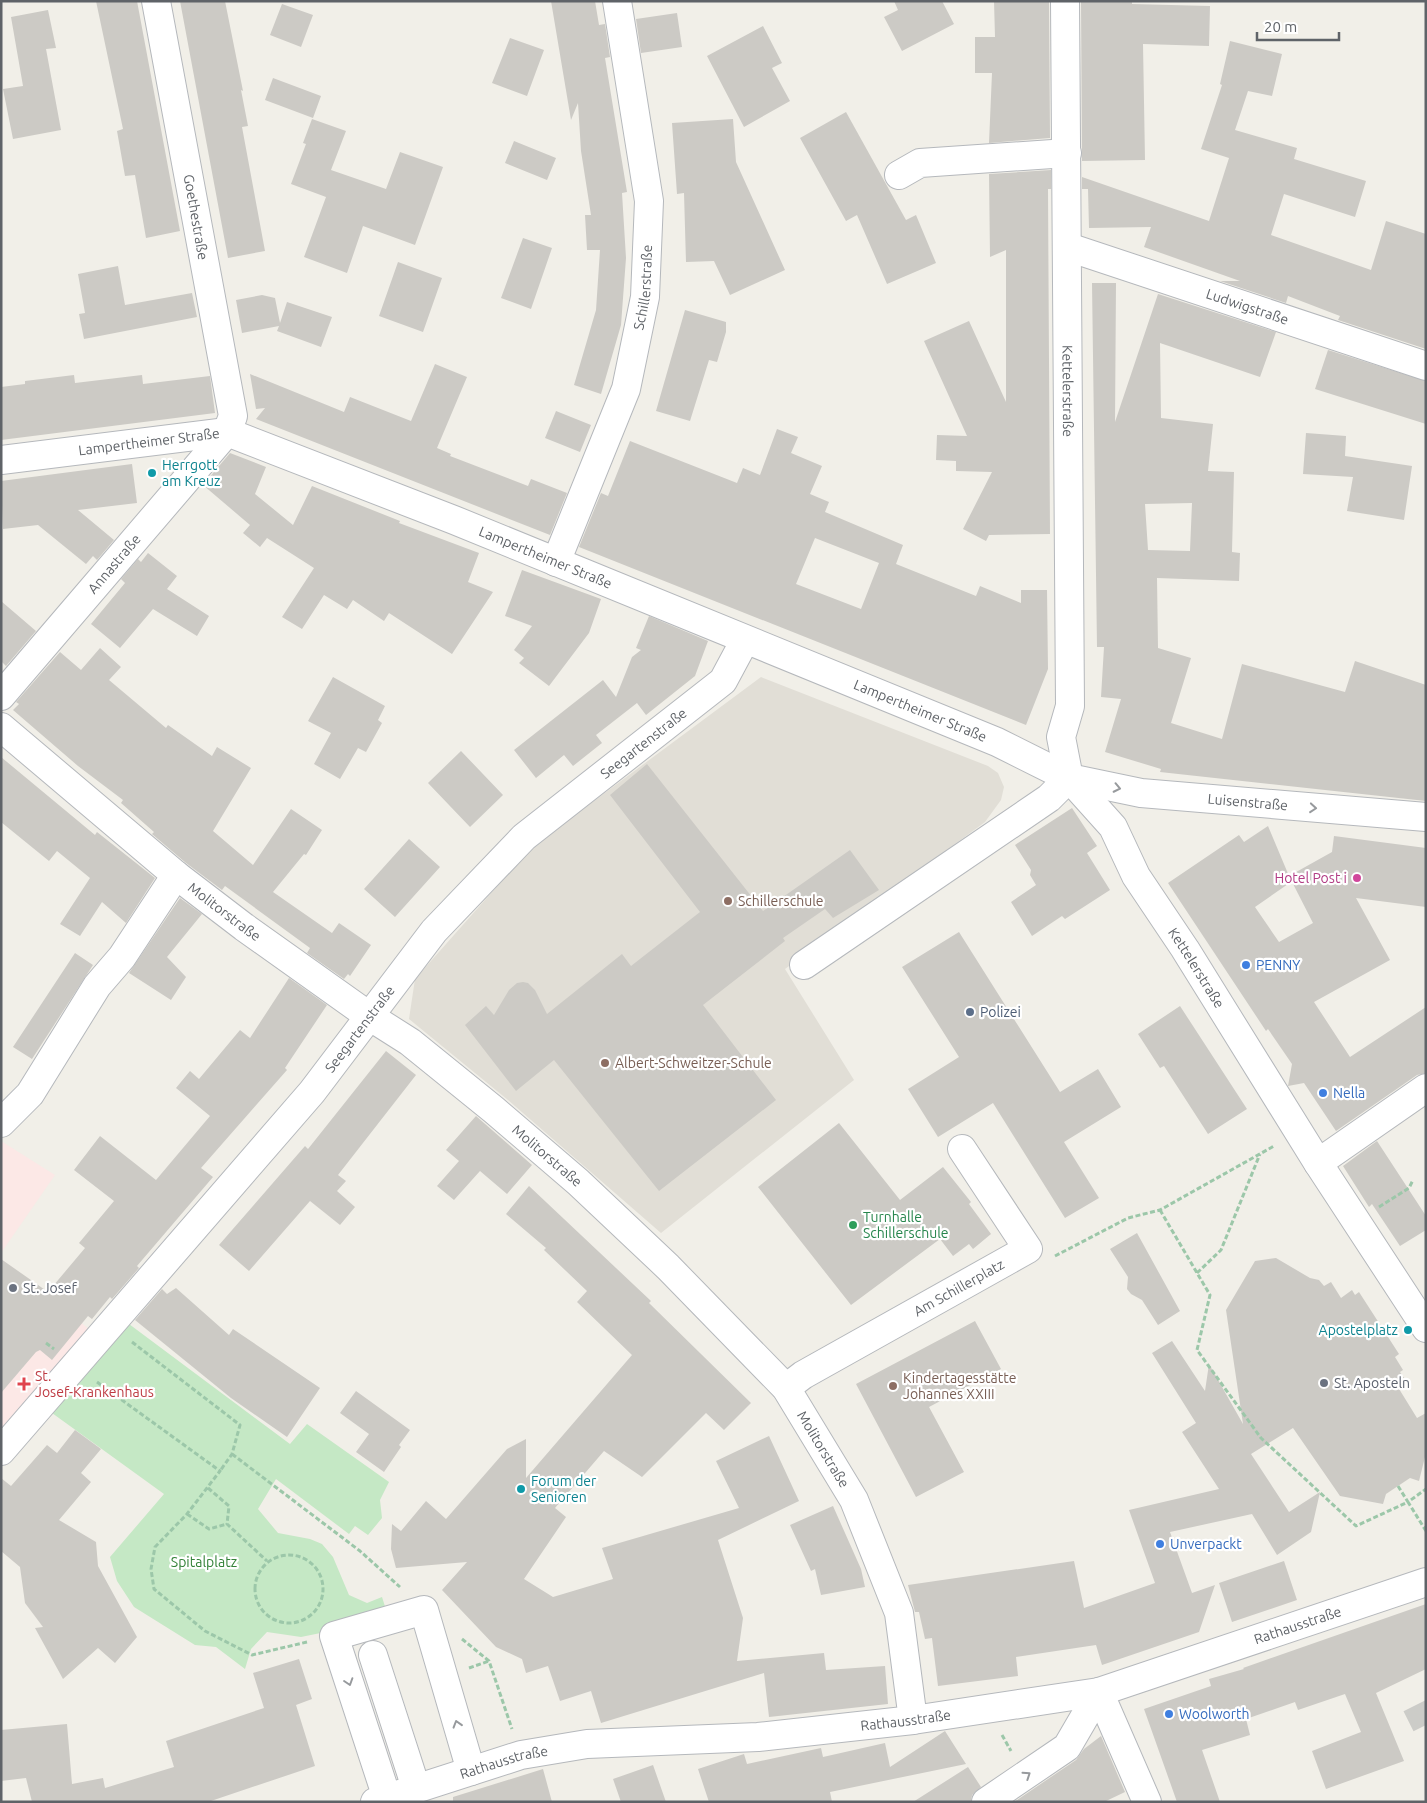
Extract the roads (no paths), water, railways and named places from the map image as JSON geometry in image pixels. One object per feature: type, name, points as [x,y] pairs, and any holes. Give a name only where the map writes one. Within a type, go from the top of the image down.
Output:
[{"type":"street","name":"Goethestraße","points":[[156,1],[233,416],[227,432]]},
{"type":"street","name":"Schillerstraße","points":[[556,562],[626,389],[645,297],[649,201],[617,1]]},
{"type":"street","name":"Kettelerstraße","points":[[1065,1],[1070,706],[1061,737],[1069,778],[1113,828],[1136,876],[1180,941],[1298,1132],[1426,1328]]},
{"type":"street","points":[[899,175],[920,163],[1067,153]]},
{"type":"street","name":"Ludwigstraße","points":[[1068,247],[1426,366]]},
{"type":"street","name":"Lampertheimer Straße","points":[[1,460],[227,432],[454,520],[998,742],[1069,778]]},
{"type":"street","name":"Annastraße","points":[[1,696],[227,432]]},
{"type":"street","name":"Seegartenstraße","points":[[1,1451],[64,1357],[108,1324],[312,1092],[434,931],[524,837],[723,681],[745,640]]},
{"type":"street","name":"Molitorstraße","points":[[1,728],[176,875],[244,927],[369,1016],[410,1042],[578,1182],[668,1268],[786,1388],[854,1500],[899,1613],[913,1720]]},
{"type":"street","points":[[804,964],[1050,798],[1069,778]]},
{"type":"street","name":"Luisenstraße","points":[[1069,778],[1141,793],[1426,817]]},
{"type":"street","points":[[1,1123],[30,1094],[97,986],[122,957],[176,875]]},
{"type":"street","points":[[1318,1163],[1426,1088]]},
{"type":"street","name":"Am Schillerplatz","points":[[786,1388],[803,1375],[1028,1249],[962,1149]]},
{"type":"street","name":"Rathausstraße","points":[[381,1800],[428,1791],[471,1771],[521,1755],[587,1744],[758,1737],[913,1720],[1099,1692],[1426,1582]]},
{"type":"street","points":[[381,1800],[324,1638],[424,1610],[471,1771]]},
{"type":"street","points":[[373,1655],[428,1791]]},
{"type":"street","points":[[986,1802],[1067,1747],[1099,1692]]},
{"type":"street","points":[[1099,1692],[1147,1802]]},
{"type":"tunnel","points":[[1416,1705],[1426,1725]]},
{"type":"place","name":"Herrgott am Kreuz","points":[[152,473]]},
{"type":"place","name":"Hotel Post i","points":[[1357,878]]},
{"type":"place","name":"Schillerschule","points":[[728,901]]},
{"type":"place","name":"PENNY","points":[[1246,965]]},
{"type":"place","name":"Polizei","points":[[970,1012]]},
{"type":"place","name":"Albert-Schweitzer-Schule","points":[[605,1063]]},
{"type":"place","name":"Nella","points":[[1323,1093]]},
{"type":"place","name":"Turnhalle Schillerschule","points":[[853,1225]]},
{"type":"place","name":"St. Josef","points":[[13,1288]]},
{"type":"place","name":"Apostelplatz","points":[[1408,1330]]},
{"type":"place","name":"St. Aposteln","points":[[1324,1383]]},
{"type":"place","name":"St. Josef-Krankenhaus","points":[[24,1384]]},
{"type":"place","name":"Kindertagesstätte Johannes XXIII","points":[[893,1386]]},
{"type":"place","name":"Forum der Senioren","points":[[521,1489]]},
{"type":"place","name":"Unverpackt","points":[[1160,1544]]},
{"type":"place","name":"Woolworth","points":[[1169,1714]]},
{"type":"park label","name":"Spitalplatz","points":[[204,1562]]}]
